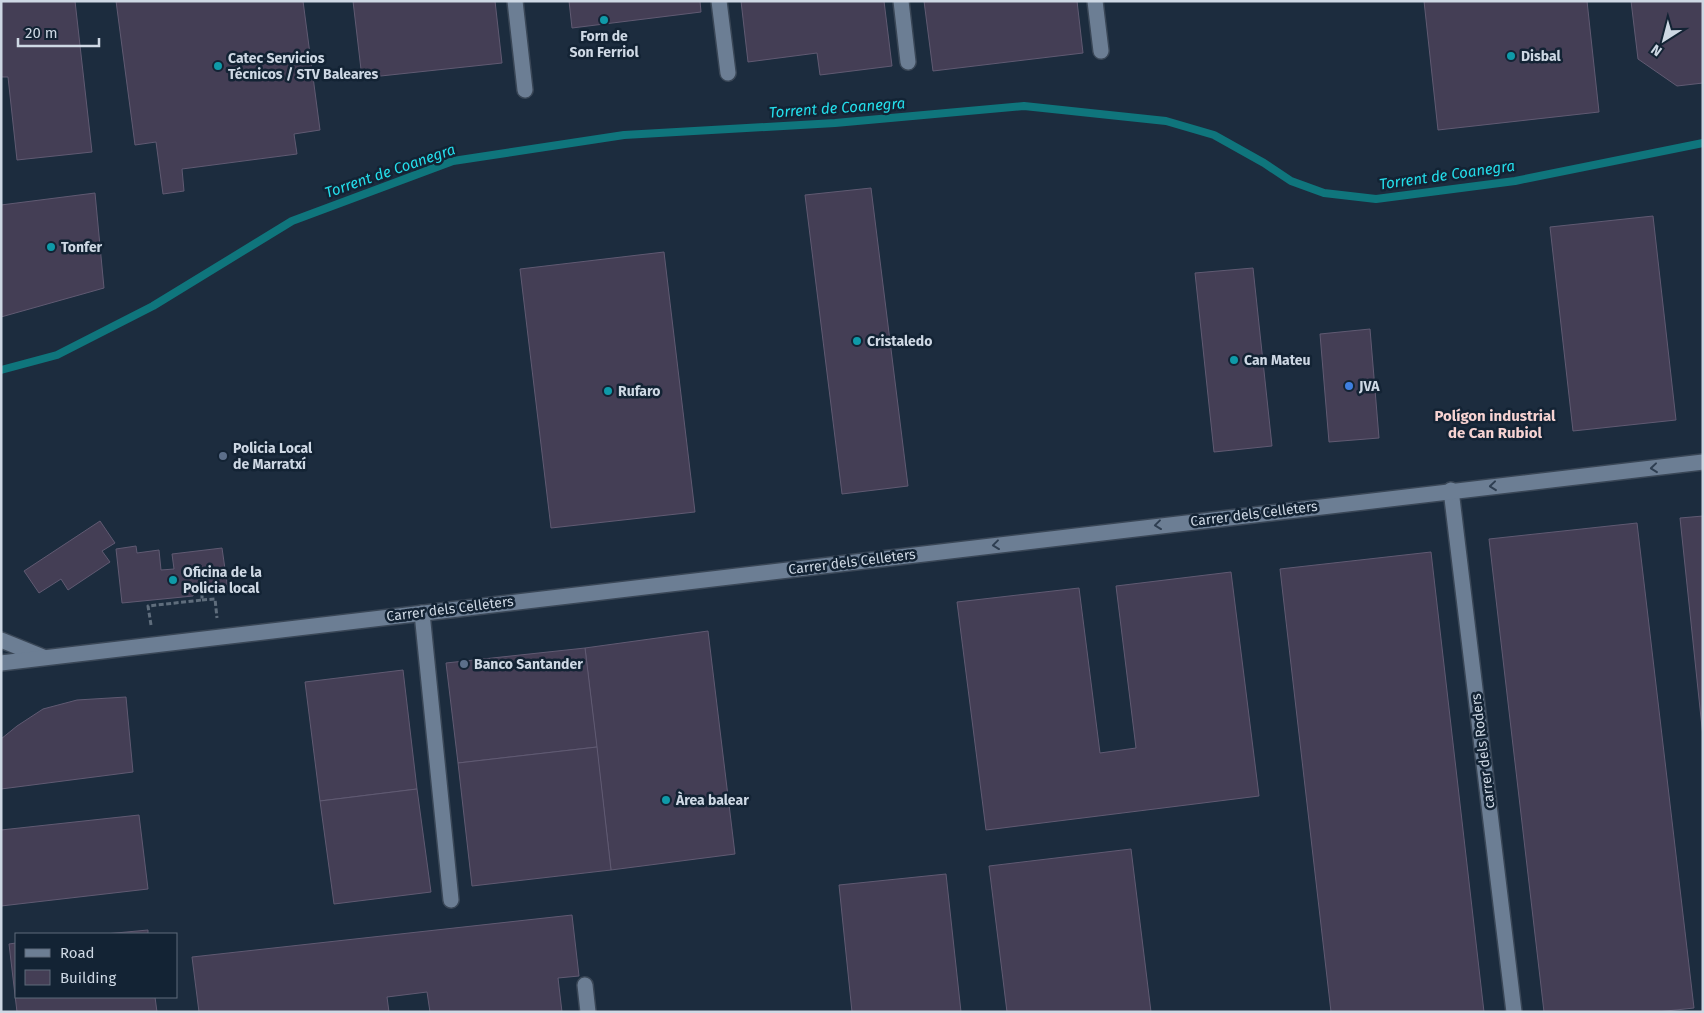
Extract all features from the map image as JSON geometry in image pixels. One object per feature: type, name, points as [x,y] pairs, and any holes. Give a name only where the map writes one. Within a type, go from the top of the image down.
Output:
[{"type":"street","points":[[515,1],[525,90]]},
{"type":"street","points":[[719,1],[728,73]]},
{"type":"street","points":[[901,1],[908,62]]},
{"type":"street","points":[[1095,1],[1101,51]]},
{"type":"street","name":"Carrer dels Celleters","points":[[1,663],[1451,490],[1703,462]]},
{"type":"street","name":"carrer dels Roders","points":[[1451,490],[1514,1012]]},
{"type":"street","points":[[422,613],[451,900]]},
{"type":"street","points":[[1,640],[44,658]]},
{"type":"street","points":[[585,985],[588,1012]]},
{"type":"path","points":[[202,592],[202,600]]},
{"type":"path","points":[[154,645],[148,606],[216,599],[219,637]]},
{"type":"building","points":[[75,1],[92,152],[17,160],[8,77],[1,77],[1,2]]},
{"type":"building","name":"Catec Servicios Técnicos / STV Baleares","points":[[116,1],[303,1],[320,130],[294,134],[297,154],[182,169],[184,191],[163,194],[156,142],[135,145]]},
{"type":"building","points":[[353,1],[495,1],[502,63],[362,78]]},
{"type":"building","name":"Forn de Son Ferriol","points":[[569,1],[700,1],[701,12],[572,28]]},
{"type":"building","points":[[741,1],[884,1],[892,66],[820,75],[817,53],[748,62]]},
{"type":"building","points":[[924,1],[1077,1],[1083,53],[933,71]]},
{"type":"building","name":"Disbal","points":[[1424,1],[1587,1],[1599,112],[1438,130]]},
{"type":"building","points":[[1631,1],[1703,1],[1703,83],[1677,86],[1638,59]]},
{"type":"building","name":"Cristaledo","points":[[871,188],[908,486],[842,494],[805,195]]},
{"type":"building","name":"Tonfer","points":[[95,193],[104,288],[1,317],[1,205]]},
{"type":"building","points":[[1653,216],[1676,420],[1573,431],[1550,227]]},
{"type":"building","name":"Rufaro","points":[[664,252],[695,512],[551,528],[520,269]]},
{"type":"building","name":"Can Mateu","points":[[1253,268],[1272,446],[1214,452],[1195,273]]},
{"type":"building","name":"JVA","points":[[1370,329],[1379,438],[1329,442],[1320,334]]},
{"type":"building","points":[[1703,516],[1703,737],[1680,518]]},
{"type":"building","points":[[100,521],[115,543],[102,551],[110,562],[68,590],[61,579],[39,593],[24,571]]},
{"type":"building","points":[[1637,523],[1694,1008],[1657,1012],[1544,1012],[1489,539]]},
{"type":"building","name":"Oficina de la Policia local","points":[[136,546],[137,553],[159,550],[161,570],[174,569],[172,554],[222,548],[228,590],[194,593],[193,596],[122,603],[116,549]]},
{"type":"building","points":[[1431,552],[1484,1012],[1331,1012],[1280,569]]},
{"type":"building","points":[[1231,572],[1259,796],[986,830],[957,602],[1079,588],[1100,753],[1136,748],[1116,586]]},
{"type":"building","name":"Àrea balear","points":[[708,631],[735,854],[611,870],[585,648]]},
{"type":"building","points":[[585,648],[597,747],[458,763],[446,663]]},
{"type":"building","points":[[403,670],[417,789],[320,801],[305,682]]},
{"type":"building","points":[[126,697],[133,772],[1,789],[1,739],[17,726],[43,709],[77,700]]},
{"type":"building","points":[[597,747],[611,870],[472,886],[458,763]]},
{"type":"building","points":[[417,789],[431,892],[334,904],[320,801]]},
{"type":"building","points":[[139,815],[148,889],[1,906],[1,830]]},
{"type":"building","points":[[1131,849],[1151,1012],[1007,1012],[989,866]]},
{"type":"building","points":[[946,874],[961,1012],[852,1012],[839,885]]},
{"type":"building","points":[[572,915],[579,976],[558,978],[562,1012],[430,1012],[427,992],[387,997],[389,1012],[199,1012],[192,957]]},
{"type":"building","points":[[148,930],[148,933],[116,933]]},
{"type":"building","points":[[15,943],[15,995],[9,944]]},
{"type":"building","points":[[15,998],[155,998],[157,1012],[17,1012]]},
{"type":"waterway","name":"Torrent de Coanegra","points":[[1,370],[57,355],[153,306],[292,221],[453,161],[624,135],[835,123],[1024,106],[1166,121],[1214,135],[1264,163],[1291,181],[1324,193],[1376,199],[1515,181],[1703,143]]},
{"type":"place","name":"Forn de Son Ferriol","points":[[604,20]]},
{"type":"place","name":"Disbal","points":[[1511,56]]},
{"type":"place","name":"Catec Servicios Técnicos / STV Baleares","points":[[218,66]]},
{"type":"place","name":"Tonfer","points":[[51,247]]},
{"type":"place","name":"Cristaledo","points":[[857,341]]},
{"type":"place","name":"Can Mateu","points":[[1234,360]]},
{"type":"place","name":"JVA","points":[[1349,386]]},
{"type":"place","name":"Rufaro","points":[[608,391]]},
{"type":"place","name":"Policia Local de Marratxí","points":[[223,456]]},
{"type":"place","name":"Oficina de la Policia local","points":[[173,580]]},
{"type":"place","name":"Banco Santander","points":[[464,664]]},
{"type":"place","name":"Àrea balear","points":[[666,800]]},
{"type":"district","name":"Polígon industrial de Can Rubiol","points":[[1495,424]]}]
